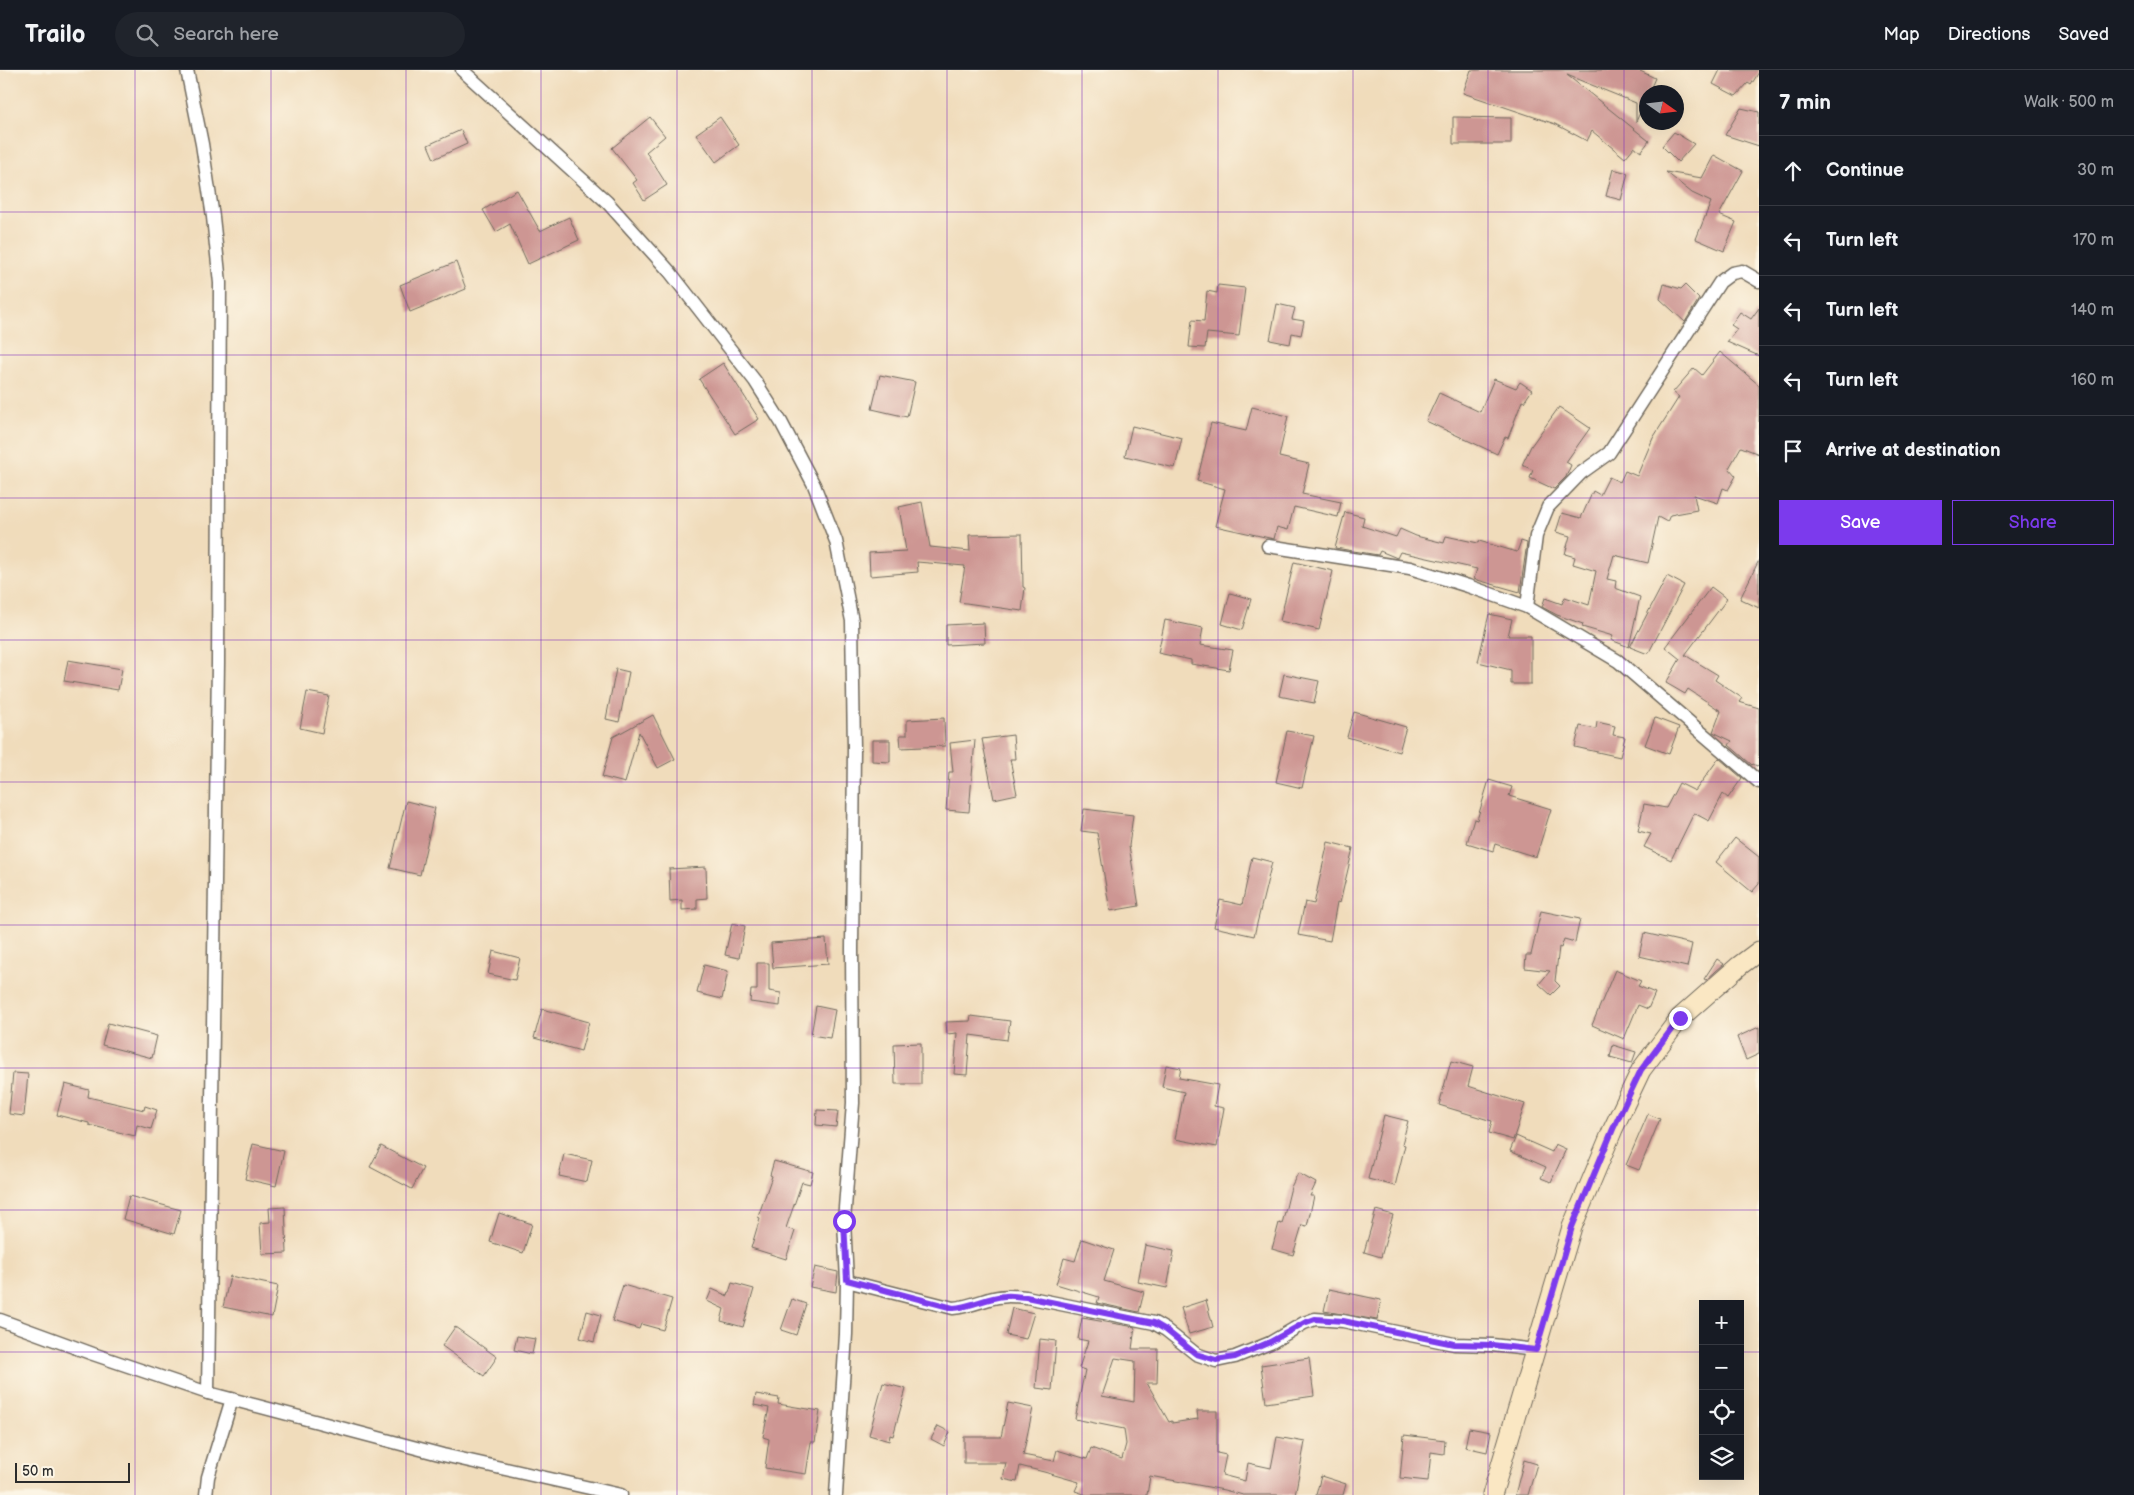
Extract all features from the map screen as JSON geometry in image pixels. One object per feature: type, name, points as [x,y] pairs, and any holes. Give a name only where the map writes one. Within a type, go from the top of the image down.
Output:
[{"type":"street","points":[[187,70],[202,144],[213,216],[220,284],[218,663],[208,1393]]},
{"type":"street","points":[[462,70],[607,202],[670,272],[755,381],[781,422],[814,485],[836,541],[852,621],[854,739],[853,1103],[844,1221],[847,1280],[846,1334],[836,1495]]},
{"type":"street","points":[[1527,607],[1536,536],[1548,507],[1581,472],[1609,453],[1720,282],[1732,273],[1742,271],[1759,281]]},
{"type":"street","points":[[1268,546],[1410,568],[1527,607],[1618,661],[1759,782]]},
{"type":"street","points":[[1492,1495],[1572,1227],[1613,1129],[1641,1070],[1680,1018],[1759,951]]},
{"type":"street","points":[[847,1280],[953,1308],[968,1307],[990,1298],[1012,1296],[1154,1323],[1196,1354],[1216,1360],[1235,1357],[1315,1319],[1343,1321],[1454,1344],[1492,1345],[1536,1350]]},
{"type":"street","points":[[0,1320],[208,1393],[443,1454],[621,1495]]},
{"type":"street","points":[[206,1495],[208,1477],[232,1399]]},
{"type":"building","points":[[1471,70],[1638,70],[1655,78],[1652,85],[1639,85],[1639,115],[1636,122],[1636,103],[1567,75],[1649,141],[1641,152],[1634,147],[1625,158],[1592,131],[1587,141],[1555,124],[1463,93]]},
{"type":"building","points":[[1720,70],[1759,70],[1759,72],[1751,85],[1748,83],[1736,96],[1713,84]]},
{"type":"building","points":[[1741,108],[1759,112],[1759,146],[1725,135]]},
{"type":"building","points":[[650,117],[665,136],[646,152],[667,185],[644,200],[633,183],[637,180],[612,148]]},
{"type":"building","points":[[720,117],[739,145],[716,162],[696,134]]},
{"type":"building","points":[[1453,117],[1511,118],[1511,144],[1453,144]]},
{"type":"building","points":[[461,130],[467,144],[434,159],[428,145]]},
{"type":"building","points":[[1674,132],[1694,144],[1678,162],[1662,146]]},
{"type":"building","points":[[1714,155],[1743,171],[1719,215],[1736,222],[1724,251],[1696,239],[1711,202],[1692,193],[1666,172],[1702,178]]},
{"type":"building","points":[[1613,169],[1628,173],[1621,200],[1606,196]]},
{"type":"building","points":[[517,190],[540,231],[569,217],[579,240],[528,264],[510,224],[496,232],[483,210]]},
{"type":"building","points":[[456,262],[466,289],[410,312],[400,285]]},
{"type":"building","points":[[1664,284],[1681,289],[1685,285],[1699,299],[1685,322],[1660,299]]},
{"type":"building","points":[[1218,285],[1245,288],[1239,336],[1207,333],[1205,348],[1189,347],[1192,320],[1204,321],[1207,291],[1217,293]]},
{"type":"building","points":[[1277,304],[1295,308],[1292,319],[1304,321],[1301,335],[1292,333],[1290,344],[1270,340]]},
{"type":"building","points":[[1759,308],[1759,356],[1727,342],[1737,329],[1731,325],[1740,312],[1751,319]]},
{"type":"building","points":[[1720,352],[1759,385],[1759,454],[1741,447],[1729,468],[1736,476],[1728,490],[1723,488],[1718,503],[1694,495],[1697,510],[1670,515],[1667,522],[1658,517],[1648,563],[1614,555],[1607,579],[1616,581],[1615,588],[1640,597],[1629,647],[1611,640],[1613,636],[1582,627],[1583,624],[1557,615],[1542,607],[1545,598],[1562,604],[1565,597],[1589,605],[1596,571],[1573,564],[1575,557],[1565,554],[1570,536],[1556,532],[1562,513],[1581,518],[1593,491],[1600,495],[1609,477],[1620,482],[1625,471],[1637,476],[1653,438],[1679,397],[1673,392],[1694,368],[1702,375]]},
{"type":"building","points":[[723,363],[759,419],[735,434],[699,379]]},
{"type":"building","points":[[880,375],[915,382],[907,417],[872,409]]},
{"type":"building","points":[[1494,379],[1516,388],[1520,382],[1532,390],[1524,402],[1522,401],[1508,438],[1505,437],[1497,454],[1426,421],[1439,393],[1480,412]]},
{"type":"building","points":[[1252,407],[1288,416],[1279,457],[1309,464],[1302,494],[1341,502],[1338,517],[1294,507],[1288,530],[1277,527],[1274,539],[1215,526],[1225,489],[1197,481],[1211,423],[1246,431]]},
{"type":"building","points":[[1559,407],[1590,428],[1566,462],[1571,465],[1566,477],[1554,489],[1530,478],[1533,470],[1522,465],[1531,446]]},
{"type":"building","points":[[1132,426],[1182,438],[1175,468],[1125,456]]},
{"type":"building","points":[[922,502],[930,547],[970,551],[969,535],[1022,534],[1023,587],[1025,588],[1022,611],[959,602],[965,566],[917,562],[918,572],[870,576],[869,553],[906,551],[899,507]]},
{"type":"building","points":[[1345,512],[1364,517],[1362,526],[1396,537],[1400,529],[1416,536],[1444,543],[1446,536],[1478,543],[1479,541],[1517,552],[1521,541],[1527,543],[1520,592],[1474,579],[1477,569],[1400,552],[1397,558],[1380,551],[1378,555],[1335,548]]},
{"type":"building","points":[[1759,560],[1759,608],[1740,599]]},
{"type":"building","points":[[1294,562],[1333,571],[1319,630],[1280,621]]},
{"type":"building","points":[[1667,576],[1684,585],[1648,654],[1630,647]]},
{"type":"building","points":[[1711,587],[1727,599],[1685,655],[1718,675],[1715,680],[1742,698],[1739,702],[1759,708],[1759,767],[1752,765],[1729,745],[1732,741],[1713,732],[1721,711],[1688,689],[1685,694],[1666,683],[1680,659],[1665,647]]},
{"type":"building","points":[[1230,593],[1251,599],[1242,630],[1222,624]]},
{"type":"building","points":[[1489,614],[1512,619],[1508,636],[1531,636],[1531,684],[1511,684],[1511,670],[1478,662]]},
{"type":"building","points":[[1165,620],[1203,628],[1200,645],[1233,650],[1229,670],[1191,664],[1191,660],[1158,653]]},
{"type":"building","points":[[984,623],[985,643],[946,645],[946,625]]},
{"type":"building","points":[[68,660],[122,669],[118,690],[64,681]]},
{"type":"building","points":[[616,669],[629,672],[619,722],[606,719]]},
{"type":"building","points":[[1284,674],[1319,681],[1314,703],[1279,696]]},
{"type":"building","points":[[307,692],[329,696],[322,733],[300,728]]},
{"type":"building","points":[[1354,712],[1406,727],[1399,752],[1347,737]]},
{"type":"building","points":[[653,715],[675,759],[658,768],[639,732],[625,783],[602,777],[613,737]]},
{"type":"building","points":[[944,718],[945,746],[901,748],[900,735],[907,735],[907,720]]},
{"type":"building","points":[[1655,718],[1679,727],[1669,754],[1645,745]]},
{"type":"building","points":[[1597,722],[1615,726],[1613,735],[1625,737],[1620,757],[1575,747],[1580,726],[1596,729]]},
{"type":"building","points":[[1287,731],[1314,736],[1302,788],[1276,782]]},
{"type":"building","points":[[1013,735],[1015,759],[1010,759],[1017,794],[994,799],[982,739]]},
{"type":"building","points":[[872,740],[890,740],[890,762],[872,761]]},
{"type":"building","points":[[975,740],[969,812],[946,810],[949,772],[953,772],[950,743]]},
{"type":"building","points":[[1719,758],[1742,778],[1728,798],[1723,794],[1709,821],[1694,813],[1671,860],[1644,847],[1651,834],[1638,831],[1644,804],[1666,808],[1679,783],[1695,791]]},
{"type":"building","points":[[1489,780],[1512,787],[1509,796],[1551,809],[1536,857],[1495,844],[1493,851],[1467,843],[1474,819],[1477,820]]},
{"type":"building","points":[[406,801],[435,808],[420,875],[390,868]]},
{"type":"building","points":[[1084,809],[1133,815],[1129,846],[1139,906],[1110,911],[1097,833],[1081,831]]},
{"type":"building","points":[[1735,838],[1759,857],[1759,884],[1752,892],[1716,862]]},
{"type":"building","points":[[1328,842],[1353,848],[1340,903],[1337,902],[1330,941],[1298,935],[1305,902],[1314,904]]},
{"type":"building","points":[[1252,857],[1272,862],[1254,936],[1214,927],[1220,900],[1242,905]]},
{"type":"building","points":[[706,867],[707,898],[697,899],[697,909],[682,910],[682,900],[670,901],[669,869]]},
{"type":"building","points":[[1541,911],[1580,919],[1575,942],[1564,939],[1561,948],[1559,947],[1555,981],[1560,986],[1551,995],[1539,984],[1550,971],[1525,968],[1526,955],[1531,955]]},
{"type":"building","points":[[732,923],[745,926],[739,958],[725,955]]},
{"type":"building","points":[[1644,933],[1692,944],[1687,967],[1639,956]]},
{"type":"building","points":[[826,939],[828,964],[773,968],[771,943]]},
{"type":"building","points":[[493,951],[520,958],[515,980],[488,974]]},
{"type":"building","points":[[1717,959],[1724,964],[1706,980],[1704,979]]},
{"type":"building","points":[[757,963],[769,963],[769,991],[781,993],[780,1006],[750,1002],[751,990],[757,990]]},
{"type":"building","points":[[704,965],[728,971],[722,999],[697,993]]},
{"type":"building","points":[[1615,970],[1641,981],[1638,986],[1655,993],[1648,1009],[1638,1005],[1624,1039],[1592,1025]]},
{"type":"building","points":[[816,1006],[835,1010],[830,1038],[811,1035]]},
{"type":"building","points":[[542,1009],[589,1022],[581,1051],[534,1038]]},
{"type":"building","points":[[971,1016],[1010,1021],[1007,1040],[970,1035],[967,1075],[954,1074],[957,1033],[947,1034],[946,1022],[970,1021]]},
{"type":"building","points":[[108,1023],[157,1036],[152,1058],[102,1045]]},
{"type":"building","points":[[1759,1027],[1759,1054],[1746,1060],[1737,1037]]},
{"type":"building","points":[[921,1043],[921,1084],[895,1084],[894,1044]]},
{"type":"building","points":[[1613,1045],[1636,1052],[1632,1063],[1610,1057]]},
{"type":"building","points":[[1451,1061],[1473,1067],[1468,1086],[1525,1104],[1513,1140],[1489,1133],[1492,1121],[1439,1105]]},
{"type":"building","points":[[1166,1065],[1181,1068],[1179,1078],[1218,1085],[1214,1106],[1224,1108],[1217,1147],[1175,1139],[1184,1092],[1162,1087]]},
{"type":"building","points":[[13,1073],[28,1074],[24,1116],[9,1114]]},
{"type":"building","points":[[65,1084],[89,1090],[88,1097],[144,1110],[145,1106],[157,1110],[151,1129],[137,1125],[135,1136],[57,1115]]},
{"type":"building","points":[[817,1110],[838,1111],[836,1127],[816,1125]]},
{"type":"building","points":[[1648,1114],[1660,1119],[1639,1170],[1626,1165]]},
{"type":"building","points":[[1384,1115],[1408,1121],[1402,1144],[1405,1145],[1395,1186],[1368,1179]]},
{"type":"building","points":[[1516,1136],[1552,1152],[1555,1144],[1566,1149],[1551,1182],[1541,1178],[1546,1167],[1510,1151]]},
{"type":"building","points":[[253,1144],[284,1151],[276,1186],[245,1179]]},
{"type":"building","points":[[381,1146],[423,1168],[412,1189],[370,1167]]},
{"type":"building","points":[[564,1154],[592,1160],[587,1182],[559,1176]]},
{"type":"building","points":[[774,1161],[813,1172],[810,1184],[802,1182],[786,1228],[795,1231],[786,1259],[751,1248],[760,1218],[758,1217],[772,1176],[770,1175]]},
{"type":"building","points":[[1298,1173],[1316,1183],[1310,1196],[1314,1196],[1307,1226],[1302,1225],[1293,1255],[1272,1249],[1279,1223],[1282,1224],[1291,1187]]},
{"type":"building","points":[[129,1196],[181,1210],[174,1234],[123,1219]]},
{"type":"building","points":[[285,1207],[287,1253],[262,1254],[260,1223],[270,1222],[269,1208]]},
{"type":"building","points":[[1376,1210],[1393,1215],[1381,1257],[1364,1252]]},
{"type":"building","points":[[499,1213],[532,1224],[523,1253],[490,1242]]},
{"type":"building","points":[[1082,1239],[1114,1250],[1104,1281],[1144,1292],[1139,1312],[1097,1303],[1099,1297],[1056,1284],[1064,1258],[1075,1261]]},
{"type":"building","points":[[1145,1245],[1174,1251],[1167,1288],[1138,1282]]},
{"type":"building","points":[[815,1267],[838,1272],[836,1292],[810,1287]]},
{"type":"building","points":[[230,1276],[278,1286],[272,1317],[223,1307]]},
{"type":"building","points":[[732,1283],[754,1289],[743,1327],[721,1321],[724,1309],[707,1301],[712,1289],[728,1296]]},
{"type":"building","points":[[623,1285],[672,1299],[663,1330],[641,1324],[639,1329],[612,1321]]},
{"type":"building","points":[[1329,1289],[1381,1300],[1377,1320],[1324,1311]]},
{"type":"building","points":[[792,1299],[806,1304],[796,1335],[781,1330]]},
{"type":"building","points":[[1206,1300],[1213,1327],[1189,1334],[1181,1308]]},
{"type":"building","points":[[1012,1308],[1034,1313],[1026,1339],[1006,1335]]},
{"type":"building","points":[[587,1311],[601,1315],[594,1342],[580,1338]]},
{"type":"building","points":[[1082,1318],[1135,1327],[1132,1349],[1158,1349],[1157,1383],[1147,1383],[1169,1422],[1198,1419],[1197,1411],[1217,1411],[1217,1453],[1226,1455],[1222,1475],[1245,1481],[1248,1463],[1271,1468],[1277,1437],[1305,1442],[1295,1495],[1243,1495],[1150,1476],[1147,1495],[1087,1495],[1075,1491],[1079,1482],[1044,1472],[1020,1466],[1017,1482],[1003,1479],[1006,1463],[964,1463],[964,1437],[1001,1437],[1008,1403],[1033,1408],[1023,1455],[1054,1461],[1057,1450],[1087,1459],[1091,1448],[1122,1459],[1126,1444],[1124,1429],[1075,1419],[1085,1370],[1079,1368],[1088,1341],[1078,1339]],"holes":[[[1115,1358],[1135,1361],[1134,1402],[1102,1396]]]},
{"type":"building","points":[[455,1327],[497,1357],[484,1376],[442,1346]]},
{"type":"building","points":[[517,1336],[535,1339],[532,1354],[514,1350]]},
{"type":"building","points":[[1040,1339],[1056,1341],[1052,1390],[1036,1388]]},
{"type":"building","points":[[1309,1358],[1314,1396],[1266,1403],[1261,1365]]},
{"type":"building","points":[[883,1383],[906,1389],[893,1436],[890,1435],[889,1441],[869,1435]]},
{"type":"building","points":[[756,1394],[779,1398],[778,1404],[820,1411],[815,1442],[811,1442],[806,1474],[765,1468],[769,1439],[763,1437],[769,1408],[754,1405]]},
{"type":"building","points":[[938,1426],[950,1432],[944,1446],[931,1439]]},
{"type":"building","points":[[1469,1428],[1491,1432],[1487,1452],[1465,1447]]},
{"type":"building","points":[[1404,1435],[1445,1440],[1444,1454],[1431,1452],[1428,1481],[1400,1478]]},
{"type":"building","points":[[1524,1460],[1537,1464],[1528,1495],[1515,1495]]},
{"type":"building","points":[[1321,1476],[1346,1484],[1343,1495],[1316,1495]]},
{"type":"route","points":[[844,1221],[847,1280],[953,1308],[968,1307],[990,1298],[1006,1296],[1026,1297],[1154,1323],[1196,1354],[1216,1360],[1235,1357],[1315,1319],[1343,1321],[1454,1344],[1492,1345],[1536,1350],[1572,1227],[1613,1129],[1641,1070],[1680,1018]]}]
